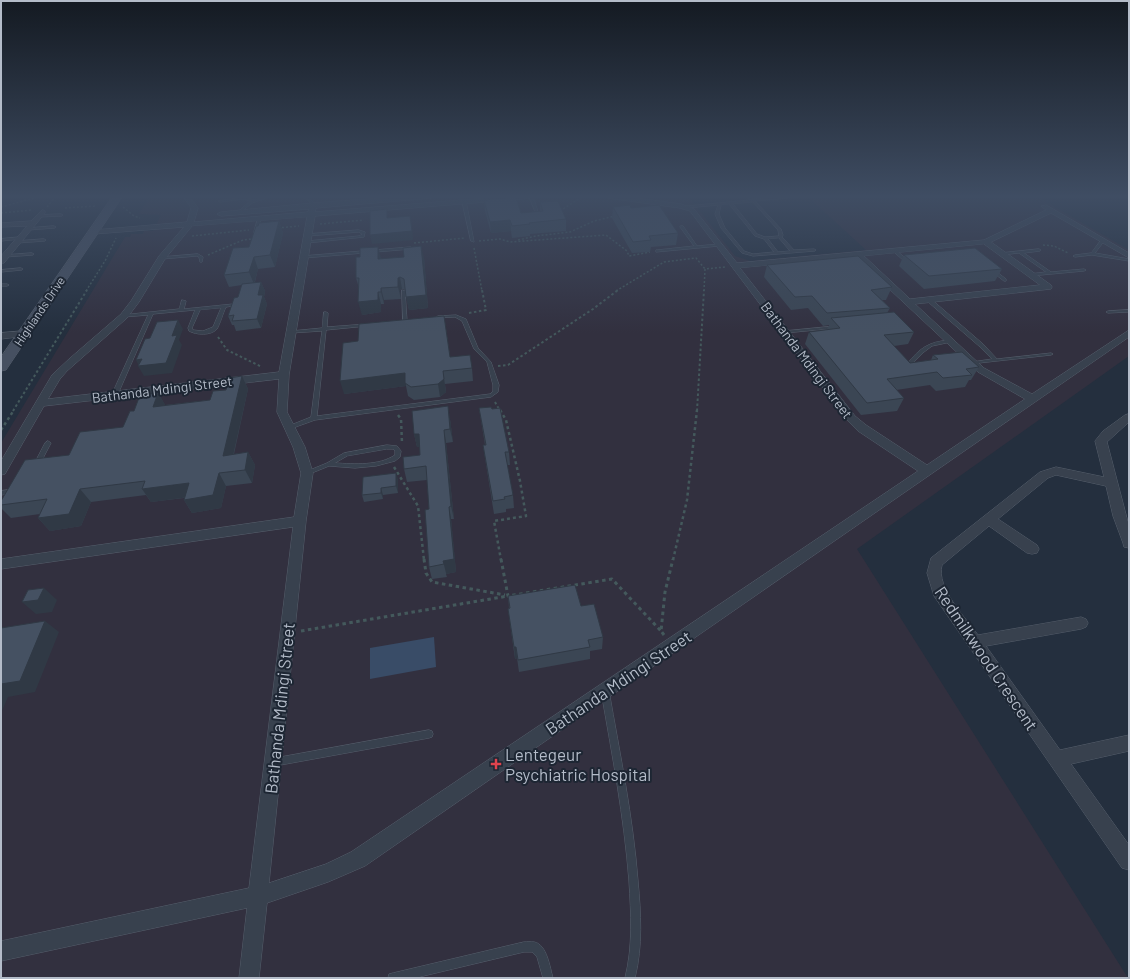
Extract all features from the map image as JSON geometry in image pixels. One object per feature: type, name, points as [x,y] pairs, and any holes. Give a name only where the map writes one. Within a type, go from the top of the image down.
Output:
[{"type":"main road","name":"Highlands Drive","points":[[1,367],[87,242]]},
{"type":"street","points":[[4,255],[17,242]]},
{"type":"street","points":[[1,471],[52,383],[64,368],[103,337],[124,316],[141,294],[162,258],[176,242]]},
{"type":"street","name":"Bathanda Mdingi Street","points":[[250,978],[287,633],[307,473],[299,447],[288,428],[282,412],[284,375],[306,242]]},
{"type":"street","name":"Bathanda Mdingi Street","points":[[716,242],[854,422],[927,471]]},
{"type":"street","points":[[735,266],[895,251],[961,247],[986,242],[1048,287],[908,302]]},
{"type":"street","points":[[1106,242],[1129,256]]},
{"type":"street","points":[[858,255],[972,363],[989,376],[1033,399]]},
{"type":"street","name":"Bathanda Mdingi Street","points":[[1,951],[258,896],[328,873],[358,859],[1129,333]]},
{"type":"street","points":[[1,336],[23,334]]},
{"type":"street","name":"Bathanda Mdingi Street","points":[[40,403],[284,375]]},
{"type":"street","points":[[1129,416],[1107,434],[1101,441],[1119,516],[1129,543]]},
{"type":"street","name":"Redmilkwood Crescent","points":[[1110,483],[1064,472],[1050,472],[1044,475],[936,562],[933,569],[939,592],[1129,861]]},
{"type":"street","points":[[989,520],[1032,549]]},
{"type":"street","points":[[1,564],[300,521]]},
{"type":"street","points":[[974,642],[1081,623]]},
{"type":"street","points":[[1057,759],[1129,743]]},
{"type":"lane","points":[[692,242],[696,247]]},
{"type":"lane","points":[[736,242],[744,252],[753,255],[814,250]]},
{"type":"lane","points":[[768,242],[777,253]]},
{"type":"lane","points":[[784,242],[793,252]]},
{"type":"lane","points":[[1092,254],[1102,242]]},
{"type":"lane","points":[[657,251],[719,245]]},
{"type":"lane","points":[[304,257],[414,248]]},
{"type":"lane","points":[[396,249],[396,255]]},
{"type":"lane","points":[[1001,254],[1039,250]]},
{"type":"lane","points":[[895,251],[904,259],[915,261]]},
{"type":"lane","points":[[1020,252],[1050,273]]},
{"type":"lane","points":[[4,255],[32,254]]},
{"type":"lane","points":[[1075,256],[1092,254],[1129,260]]},
{"type":"lane","points":[[162,258],[196,255],[201,259]]},
{"type":"lane","points":[[989,268],[1005,280]]},
{"type":"lane","points":[[1,271],[21,269]]},
{"type":"lane","points":[[1030,275],[1084,270]]},
{"type":"lane","points":[[1,285],[7,285]]},
{"type":"lane","points":[[403,291],[406,321]]},
{"type":"lane","points":[[930,300],[981,345],[995,360]]},
{"type":"lane","points":[[181,310],[184,301]]},
{"type":"lane","points":[[124,316],[233,305]]},
{"type":"lane","points":[[198,308],[190,328],[191,331],[198,333],[213,330],[217,326],[224,306]]},
{"type":"lane","points":[[1108,312],[1129,311]]},
{"type":"lane","points":[[115,394],[151,313]]},
{"type":"lane","points":[[314,418],[326,313]]},
{"type":"lane","points":[[288,428],[314,418],[491,395],[496,390],[491,367],[485,357],[476,349],[464,320],[461,317],[451,316],[436,318]]},
{"type":"lane","points":[[398,322],[413,320]]},
{"type":"lane","points":[[291,332],[376,324]]},
{"type":"lane","points":[[785,332],[840,327]]},
{"type":"lane","points":[[909,364],[933,343],[949,341]]},
{"type":"lane","points":[[972,363],[1051,354]]},
{"type":"lane","points":[[35,468],[48,443]]},
{"type":"lane","points":[[307,473],[329,464],[346,454],[387,447],[395,448],[398,451],[398,456],[390,461],[347,466],[329,464]]},
{"type":"lane","points":[[1,493],[20,489]]},
{"type":"lane","points":[[605,691],[626,809],[633,864],[637,925],[635,962],[630,978]]},
{"type":"lane","points":[[273,762],[429,734]]},
{"type":"lane","points":[[394,978],[524,947],[534,947],[541,954],[548,978]]},
{"type":"path","points":[[1,430],[105,261],[114,242]]},
{"type":"path","points":[[201,259],[239,242]]},
{"type":"path","points":[[414,248],[414,243],[428,242]]},
{"type":"path","points":[[451,316],[486,310],[473,242]]},
{"type":"path","points":[[615,242],[627,251],[629,256],[657,251],[664,262]]},
{"type":"path","points":[[1039,250],[1033,246],[1046,244],[1054,246],[1075,256]]},
{"type":"path","points":[[491,367],[508,365],[593,309],[625,285],[664,262],[696,258],[705,269],[699,395],[687,500],[664,592],[661,631]]},
{"type":"path","points":[[705,269],[735,266]]},
{"type":"path","points":[[213,330],[227,350],[257,365],[284,375]]},
{"type":"path","points":[[491,395],[506,420],[520,481],[526,516],[494,521],[508,596]]},
{"type":"path","points":[[394,407],[401,419],[403,441],[395,448]]},
{"type":"path","points":[[390,461],[418,506],[426,574],[432,582],[508,596]]},
{"type":"path","points":[[287,633],[612,579],[661,631],[672,645]]},
{"type":"shaded area","name":"Lentegeur Psychiatric Hospital","points":[[122,242],[724,242],[735,256],[750,261],[866,250],[857,242],[1115,242],[1129,250],[1129,356],[857,549],[1128,978],[1,978],[1,443]]},
{"type":"water","points":[[434,637],[436,667],[370,679],[370,648]]},
{"type":"building","points":[[251,242],[274,242],[270,255],[254,257],[249,272],[224,275],[233,248],[249,247]]},
{"type":"building","points":[[421,246],[426,295],[406,297],[404,279],[400,277],[398,278],[398,287],[381,288],[381,292],[378,292],[378,300],[358,302],[359,278],[356,278],[356,257],[360,257],[360,248],[378,247],[378,259],[404,257],[403,248]]},
{"type":"building","points":[[975,248],[1002,269],[929,276],[904,255]]},
{"type":"building","points":[[858,256],[892,287],[871,290],[890,308],[827,313],[812,296],[795,297],[767,265]]},
{"type":"building","points":[[261,282],[258,295],[263,295],[257,319],[232,321],[234,315],[228,316],[234,298],[238,297],[242,284]]},
{"type":"building","points":[[894,312],[914,332],[884,335],[910,363],[938,359],[933,355],[962,352],[979,367],[966,369],[972,375],[943,378],[937,372],[887,379],[904,398],[867,403],[809,332],[840,328],[831,318]]},
{"type":"building","points":[[444,316],[450,357],[470,355],[472,368],[443,371],[444,379],[438,384],[411,387],[405,383],[405,373],[340,381],[343,343],[358,341],[359,324]]},
{"type":"building","points":[[178,320],[172,336],[177,335],[166,363],[138,366],[142,359],[136,360],[145,339],[150,338],[157,322]]},
{"type":"building","points":[[242,376],[223,456],[248,452],[245,470],[219,473],[213,495],[184,500],[189,483],[142,489],[145,481],[80,489],[69,514],[38,518],[47,499],[1,505],[1,501],[25,460],[69,455],[80,432],[123,427],[130,411],[134,411],[140,395],[158,393],[153,407],[210,400],[213,391],[226,390],[229,378]]},
{"type":"building","points":[[448,406],[450,429],[444,430],[454,559],[443,561],[444,564],[429,567],[425,510],[429,509],[426,466],[404,469],[403,457],[420,455],[419,434],[414,434],[412,411]]},
{"type":"building","points":[[491,407],[492,409],[500,408],[509,452],[505,452],[513,495],[504,497],[505,499],[493,501],[483,445],[486,445],[479,408]]},
{"type":"building","points":[[396,473],[396,486],[381,488],[381,493],[362,495],[363,477]]},
{"type":"building","points":[[575,585],[581,606],[594,604],[603,637],[588,640],[590,647],[518,660],[516,647],[514,647],[508,609],[510,608],[508,596]]},
{"type":"building","points":[[44,588],[38,600],[22,602],[28,590]]},
{"type":"building","points":[[45,621],[20,681],[1,684],[1,628]]},
{"type":"place","name":"Lentegeur Psychiatric Hospital","points":[[496,764]]}]
